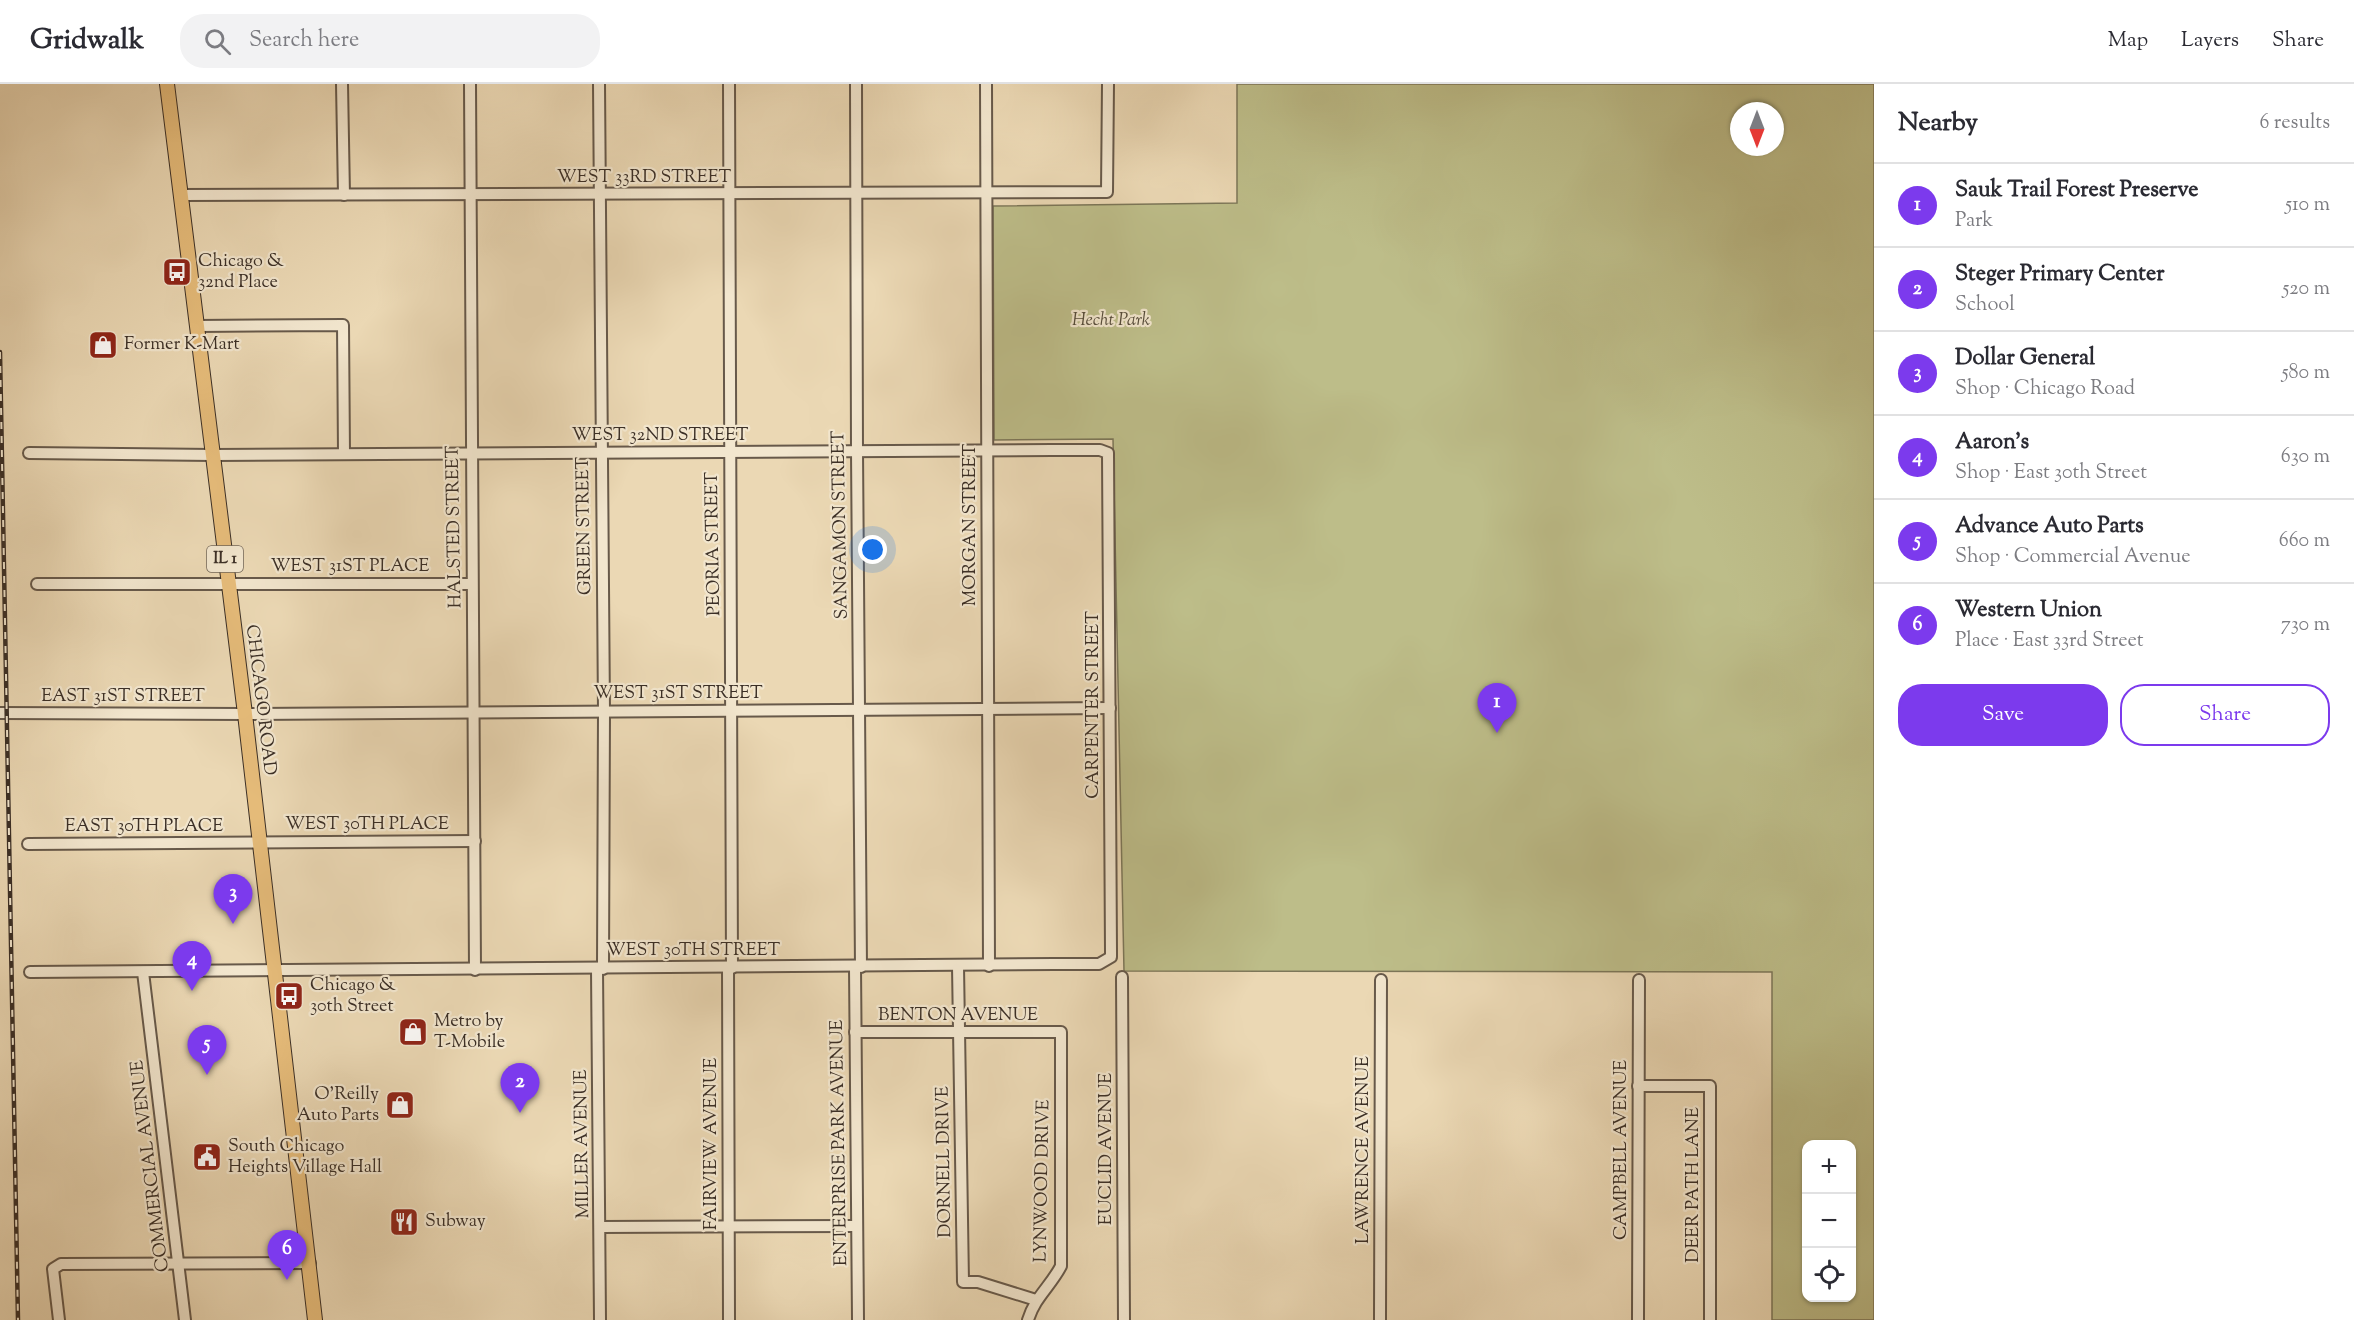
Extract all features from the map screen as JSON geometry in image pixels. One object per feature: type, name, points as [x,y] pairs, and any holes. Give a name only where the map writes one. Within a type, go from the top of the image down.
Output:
[{"type":"main road","name":"CHICAGO ROAD","points":[[167,84],[245,714],[315,1320]]},
{"type":"street","points":[[342,84],[344,195]]},
{"type":"street","name":"HALSTED STREET","points":[[470,84],[475,970]]},
{"type":"street","name":"GREEN STREET","points":[[599,84],[604,711],[600,969]]},
{"type":"street","name":"PEORIA STREET","points":[[729,84],[732,710],[730,968]]},
{"type":"street","name":"SANGAMON STREET","points":[[856,84],[856,451],[860,710],[858,967]]},
{"type":"street","name":"MORGAN STREET","points":[[986,84],[989,966]]},
{"type":"street","name":"WEST 33RD STREET","points":[[180,195],[1107,192],[1108,84]]},
{"type":"street","points":[[197,326],[343,325],[344,454]]},
{"type":"street","name":"WEST 32ND STREET","points":[[29,453],[213,455],[1100,450],[1108,453]]},
{"type":"street","name":"CARPENTER STREET","points":[[1108,453],[1111,957]]},
{"type":"street","name":"WEST 31ST PLACE","points":[[37,584],[227,582],[472,584]]},
{"type":"street","name":"WEST 31ST STREET","points":[[245,714],[1110,708]]},
{"type":"street","name":"EAST 31ST STREET","points":[[0,713],[245,714]]},
{"type":"street","name":"WEST 30TH PLACE","points":[[259,843],[475,841]]},
{"type":"street","name":"EAST 30TH PLACE","points":[[28,844],[259,843]]},
{"type":"street","name":"WEST 30TH STREET","points":[[30,972],[989,966],[1099,964],[1111,957]]},
{"type":"street","name":"DORNELL DRIVE","points":[[958,966],[963,1282],[978,1282],[1036,1300]]},
{"type":"street","name":"ENTERPRISE PARK AVENUE","points":[[858,967],[855,1032],[858,1320]]},
{"type":"street","name":"FAIRVIEW AVENUE","points":[[729,1320],[730,968]]},
{"type":"street","name":"MILLER AVENUE","points":[[600,969],[600,1320]]},
{"type":"street","name":"COMMERCIAL AVENUE","points":[[143,972],[185,1320]]},
{"type":"street","name":"EUCLID AVENUE","points":[[1122,977],[1124,1320]]},
{"type":"street","name":"LAWRENCE AVENUE","points":[[1380,1320],[1381,980]]},
{"type":"street","name":"CAMPBELL AVENUE","points":[[1638,1320],[1639,980]]},
{"type":"street","name":"BENTON AVENUE","points":[[855,1032],[1061,1032]]},
{"type":"street","name":"LYNWOOD DRIVE","points":[[1028,1320],[1036,1300],[1053,1283],[1061,1266],[1061,1032]]},
{"type":"street","name":"DEER PATH LANE","points":[[1638,1086],[1710,1086],[1710,1320]]},
{"type":"street","points":[[600,1227],[857,1226]]},
{"type":"street","points":[[58,1320],[54,1269],[66,1264],[310,1263]]},
{"type":"green space","name":"Hecht Park","points":[[1237,84],[1874,84],[1874,1320],[1772,1320],[1772,972],[1124,971],[1113,439],[994,440],[993,206],[1237,203]]},
{"type":"railway","points":[[0,352],[18,1320]]},
{"type":"place","name":"Chicago & 32nd Place","points":[[177,272]]},
{"type":"place","name":"Former K-Mart","points":[[103,345]]},
{"type":"place","name":"Sauk Trail Forest Preserve","points":[[1497,733]]},
{"type":"place","name":"Dollar General","points":[[233,924]]},
{"type":"place","name":"Aaron's","points":[[192,991]]},
{"type":"place","name":"Chicago & 30th Street","points":[[289,996]]},
{"type":"place","name":"Metro by T-Mobile","points":[[413,1032]]},
{"type":"place","name":"Advance Auto Parts","points":[[207,1075]]},
{"type":"place","name":"O'Reilly Auto Parts","points":[[400,1105]]},
{"type":"place","name":"Steger Primary Center","points":[[520,1113]]},
{"type":"place","name":"South Chicago Heights Village Hall","points":[[207,1157]]},
{"type":"place","name":"Subway","points":[[404,1222]]},
{"type":"place","name":"Western Union","points":[[287,1280]]}]
